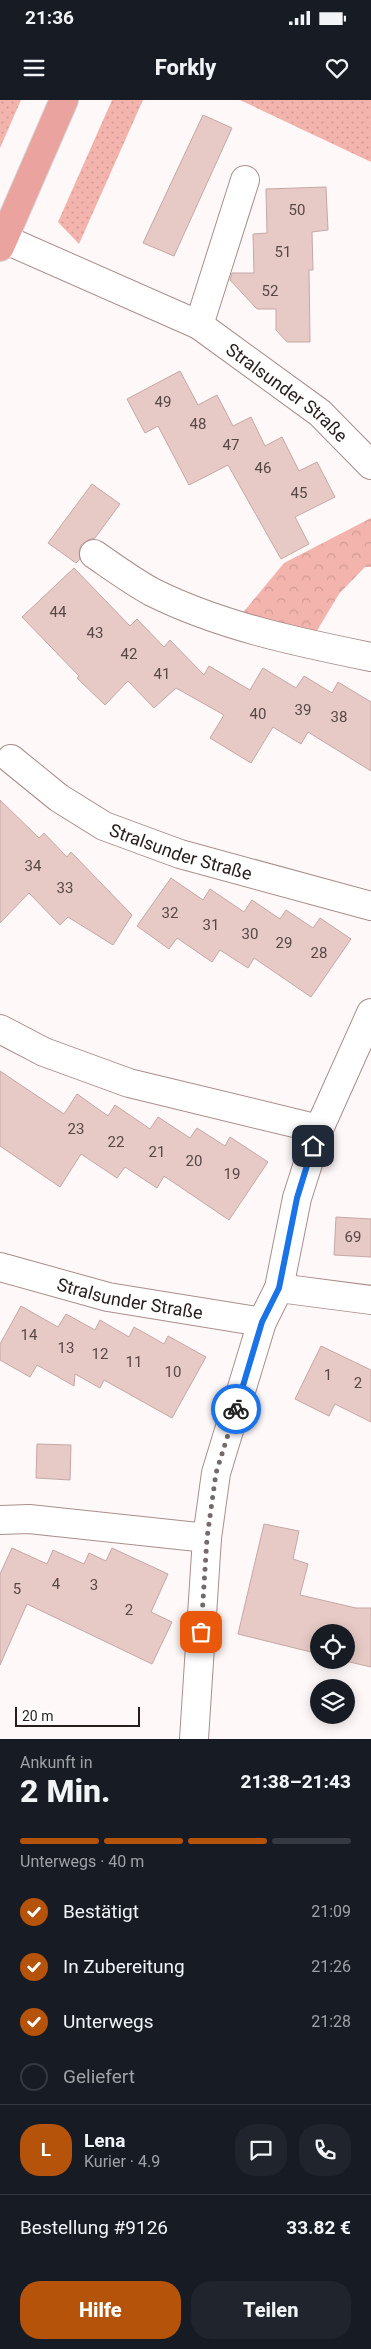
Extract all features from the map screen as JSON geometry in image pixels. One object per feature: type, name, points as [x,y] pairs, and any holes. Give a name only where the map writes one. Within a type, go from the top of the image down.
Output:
[{"type":"main road","points":[[2,243],[64,100]]},
{"type":"street","points":[[199,325],[245,180]]},
{"type":"street","name":"Stralsunder Straße","points":[[2,243],[199,325],[320,413],[371,465]]},
{"type":"street","points":[[94,554],[151,591],[197,612],[292,641],[371,658]]},
{"type":"street","name":"Stralsunder Straße","points":[[11,759],[59,798],[104,826],[180,854],[371,906]]},
{"type":"street","points":[[194,1739],[207,1538],[216,1473],[262,1322],[279,1288],[297,1198],[318,1129],[371,1013]]},
{"type":"street","points":[[0,1029],[44,1052],[130,1083],[318,1129]]},
{"type":"street","name":"Stralsunder Straße","points":[[0,1267],[108,1297],[262,1322]]},
{"type":"street","points":[[279,1288],[371,1300]]},
{"type":"street","points":[[0,1520],[30,1520],[207,1538]]},
{"type":"green space","points":[[0,100],[21,100],[0,148]]},
{"type":"green space","points":[[112,100],[143,100],[79,244],[58,222]]},
{"type":"green space","points":[[240,100],[371,100],[371,162]]},
{"type":"green space","points":[[371,518],[371,567],[365,567],[339,594],[315,634],[241,615],[284,563]]},
{"type":"building","points":[[203,115],[232,128],[174,256],[143,243]]},
{"type":"building","points":[[326,187],[328,230],[312,232],[313,270],[309,270],[310,342],[287,342],[276,330],[276,309],[257,309],[230,280],[232,273],[254,273],[253,234],[267,233],[266,189]]},
{"type":"building","points":[[180,371],[198,405],[217,395],[233,426],[251,417],[265,446],[282,437],[299,471],[317,462],[335,497],[295,517],[309,544],[281,559],[228,465],[189,485],[158,426],[145,433],[127,399]]},
{"type":"building","points":[[92,484],[120,504],[95,538],[81,545],[80,559],[76,563],[48,543]]},
{"type":"building","points":[[74,568],[130,626],[137,619],[164,647],[170,640],[204,675],[209,666],[250,690],[263,668],[296,688],[304,676],[332,693],[338,682],[371,702],[371,771],[308,732],[301,744],[273,727],[251,763],[210,738],[224,715],[176,688],[154,708],[128,681],[105,705],[77,678],[79,676],[22,617]]},
{"type":"building","points":[[0,800],[39,838],[44,833],[67,857],[71,852],[132,915],[113,945],[68,917],[60,925],[29,893],[0,923]]},
{"type":"building","points":[[171,878],[203,900],[210,889],[244,912],[252,900],[280,919],[286,910],[313,928],[320,918],[351,939],[311,997],[254,958],[248,968],[220,950],[212,962],[177,938],[169,949],[137,926]]},
{"type":"building","points":[[0,1071],[64,1114],[77,1094],[108,1116],[115,1105],[150,1129],[158,1117],[190,1138],[197,1128],[225,1146],[230,1137],[268,1162],[229,1220],[164,1176],[157,1188],[125,1167],[117,1178],[81,1154],[60,1187],[0,1146]]},
{"type":"building","points":[[336,1217],[371,1219],[371,1257],[334,1255]]},
{"type":"building","points":[[21,1306],[58,1327],[66,1314],[95,1330],[100,1320],[129,1337],[134,1327],[164,1344],[168,1336],[206,1357],[172,1418],[104,1380],[100,1388],[75,1374],[74,1386],[37,1365],[30,1377],[0,1360],[0,1344]]},
{"type":"building","points":[[321,1346],[371,1370],[371,1422],[335,1404],[329,1416],[295,1399]]},
{"type":"building","points":[[37,1444],[71,1445],[70,1480],[36,1478]]},
{"type":"building","points":[[264,1524],[299,1531],[293,1559],[308,1564],[300,1595],[356,1608],[371,1608],[371,1667],[355,1663],[355,1624],[310,1624],[310,1652],[238,1634]]},
{"type":"building","points":[[12,1548],[47,1564],[53,1550],[84,1564],[89,1553],[106,1561],[112,1548],[168,1574],[151,1612],[172,1622],[152,1664],[27,1604],[0,1665],[0,1574]]},
{"type":"way so far","points":[[201,1632],[207,1538],[216,1473],[236,1409]]},
{"type":"route","points":[[236,1409],[262,1322],[279,1288],[297,1198],[313,1146]]}]
